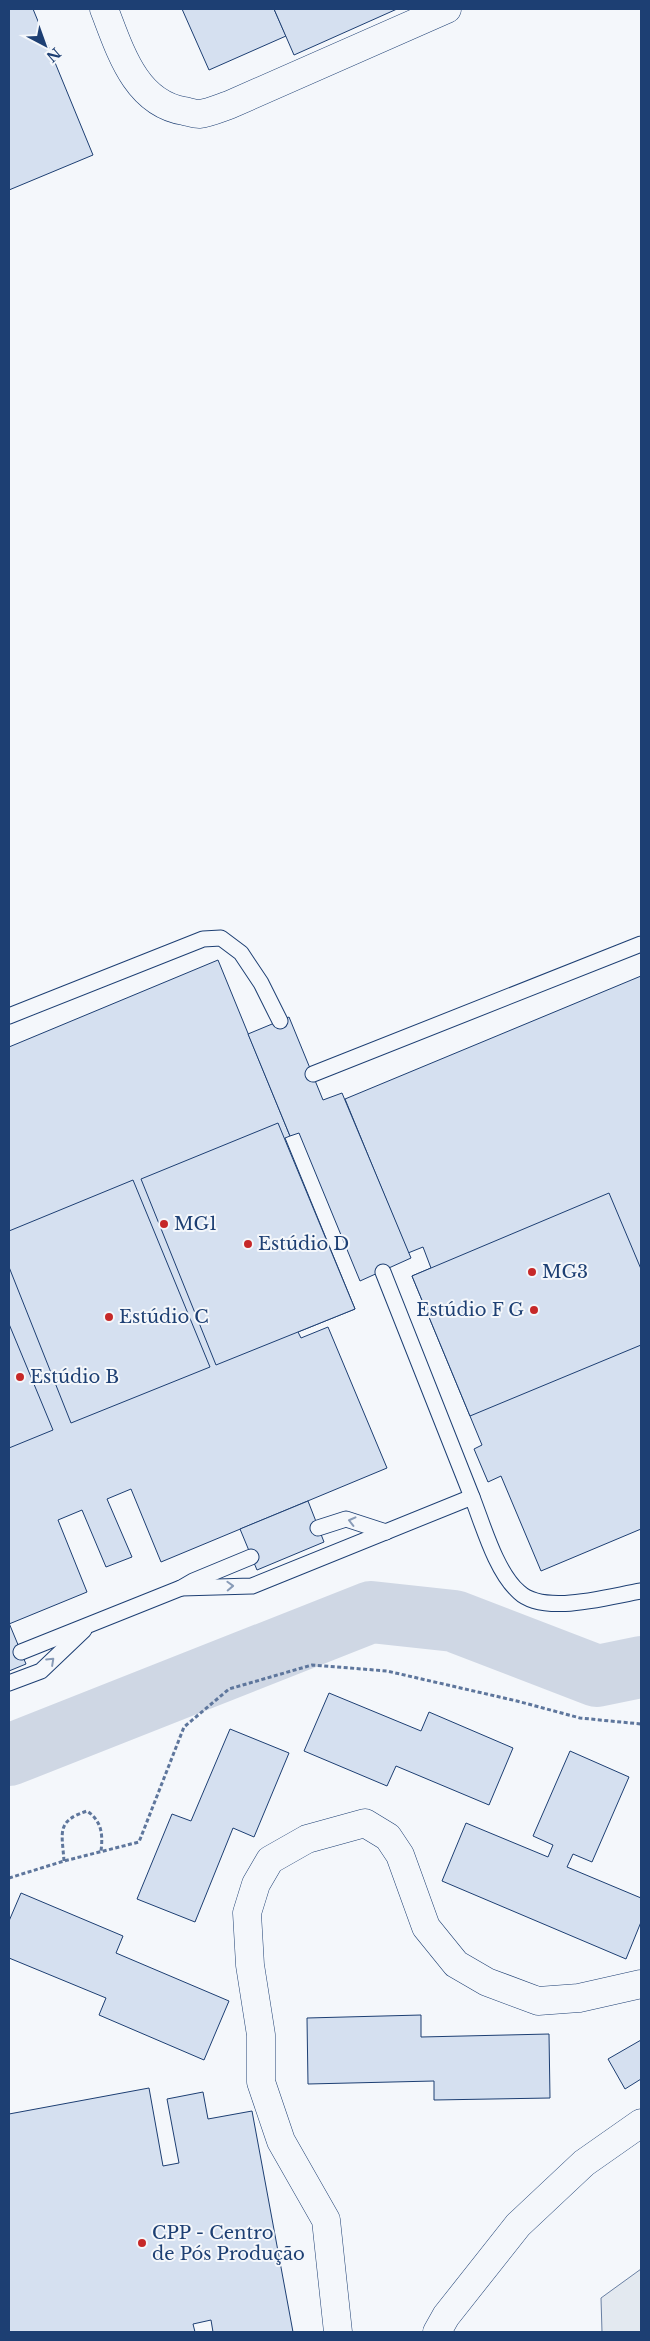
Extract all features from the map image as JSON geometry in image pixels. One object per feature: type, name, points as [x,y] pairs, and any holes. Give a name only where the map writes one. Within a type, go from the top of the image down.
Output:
[{"type":"street","points":[[104,9],[120,50],[135,79],[155,100],[176,110],[199,114],[229,105],[447,9]]},
{"type":"street","points":[[338,2332],[326,2220],[281,2141],[261,2082],[261,2034],[250,1965],[247,1913],[256,1884],[270,1860],[307,1839],[366,1823],[388,1837],[400,1855],[426,1927],[456,1964],[471,1973],[487,1982],[538,2001],[579,1998],[641,1984]]},
{"type":"street","points":[[437,2332],[446,2316],[518,2225],[584,2163],[641,2123]]},
{"type":"lane","points":[[9,1016],[203,939],[221,938],[241,953],[260,983],[280,1021]]},
{"type":"lane","points":[[313,1074],[641,944]]},
{"type":"lane","points":[[383,1272],[502,1570],[519,1593],[542,1603],[565,1604],[641,1591]]},
{"type":"lane","points":[[181,1588],[252,1586],[472,1497]]},
{"type":"lane","points":[[318,1528],[346,1519],[386,1532]]},
{"type":"lane","points":[[21,1652],[181,1588],[251,1556]]},
{"type":"lane","points":[[9,1683],[41,1670],[91,1624]]},
{"type":"path","points":[[9,1878],[64,1861],[139,1842],[184,1727],[229,1688],[312,1665],[387,1671],[517,1701],[580,1718],[641,1724]]},
{"type":"path","points":[[64,1861],[63,1827],[68,1819],[87,1812],[98,1820],[101,1831],[101,1851]]},
{"type":"shaded area","points":[[641,2269],[641,2332],[602,2332],[601,2298]]},
{"type":"building","points":[[9,9],[33,9],[93,155],[9,190]]},
{"type":"building","points":[[182,9],[274,9],[286,36],[209,70]]},
{"type":"building","points":[[274,9],[397,9],[294,55]]},
{"type":"building","name":"MG1","points":[[218,960],[290,1136],[285,1138],[355,1309],[298,1332],[301,1338],[328,1327],[387,1468],[161,1562],[131,1489],[107,1499],[132,1557],[106,1567],[82,1510],[58,1520],[87,1592],[9,1624],[9,1047]]},
{"type":"building","name":"MG3","points":[[641,976],[641,1529],[541,1571],[501,1476],[488,1482],[474,1449],[482,1445],[412,1276],[431,1268],[423,1247],[408,1253],[345,1099]]},
{"type":"building","points":[[289,1017],[323,1100],[342,1093],[411,1258],[360,1281],[299,1133],[290,1136],[248,1034]]},
{"type":"building","name":"Estúdio D","points":[[278,1123],[355,1309],[216,1365],[141,1179]]},
{"type":"building","name":"Estúdio C","points":[[133,1180],[210,1367],[71,1423],[9,1267],[9,1231]]},
{"type":"building","name":"Estúdio F G","points":[[609,1193],[641,1269],[641,1345],[470,1416],[412,1276]]},
{"type":"building","name":"Estúdio B","points":[[9,1324],[53,1430],[9,1448]]},
{"type":"building","points":[[308,1501],[324,1542],[257,1570],[240,1529]]},
{"type":"building","points":[[9,1623],[26,1664],[9,1671]]},
{"type":"building","points":[[329,1693],[421,1731],[429,1712],[513,1748],[489,1805],[396,1766],[387,1786],[304,1751]]},
{"type":"building","points":[[230,1729],[289,1753],[254,1837],[233,1828],[195,1922],[137,1899],[172,1814],[191,1821]]},
{"type":"building","points":[[570,1751],[629,1777],[592,1862],[573,1854],[567,1867],[641,1898],[641,1922],[626,1959],[442,1881],[466,1823],[548,1857],[553,1845],[533,1836]]},
{"type":"building","points":[[21,1893],[123,1936],[116,1953],[229,2001],[204,2060],[99,2015],[106,1998],[9,1958],[9,1921]]},
{"type":"building","points":[[421,2015],[421,2037],[549,2034],[550,2098],[434,2100],[434,2081],[308,2084],[307,2018]]},
{"type":"building","points":[[641,2040],[641,2079],[625,2089],[608,2059]]},
{"type":"building","name":"CPP - Centro de Pós Produção","points":[[149,2088],[163,2166],[179,2163],[167,2099],[203,2092],[208,2119],[252,2111],[293,2332],[213,2332],[211,2320],[193,2324],[195,2332],[9,2332],[9,2114]]},
{"type":"waterway","points":[[9,1755],[371,1612],[454,1621],[597,1676],[641,1667]]},
{"type":"place","name":"MG1","points":[[164,1224]]},
{"type":"place","name":"Estúdio D","points":[[248,1244]]},
{"type":"place","name":"MG3","points":[[532,1272]]},
{"type":"place","name":"Estúdio F G","points":[[534,1310]]},
{"type":"place","name":"Estúdio C","points":[[109,1317]]},
{"type":"place","name":"Estúdio B","points":[[20,1377]]},
{"type":"place","name":"CPP - Centro de Pós Produção","points":[[142,2243]]}]
